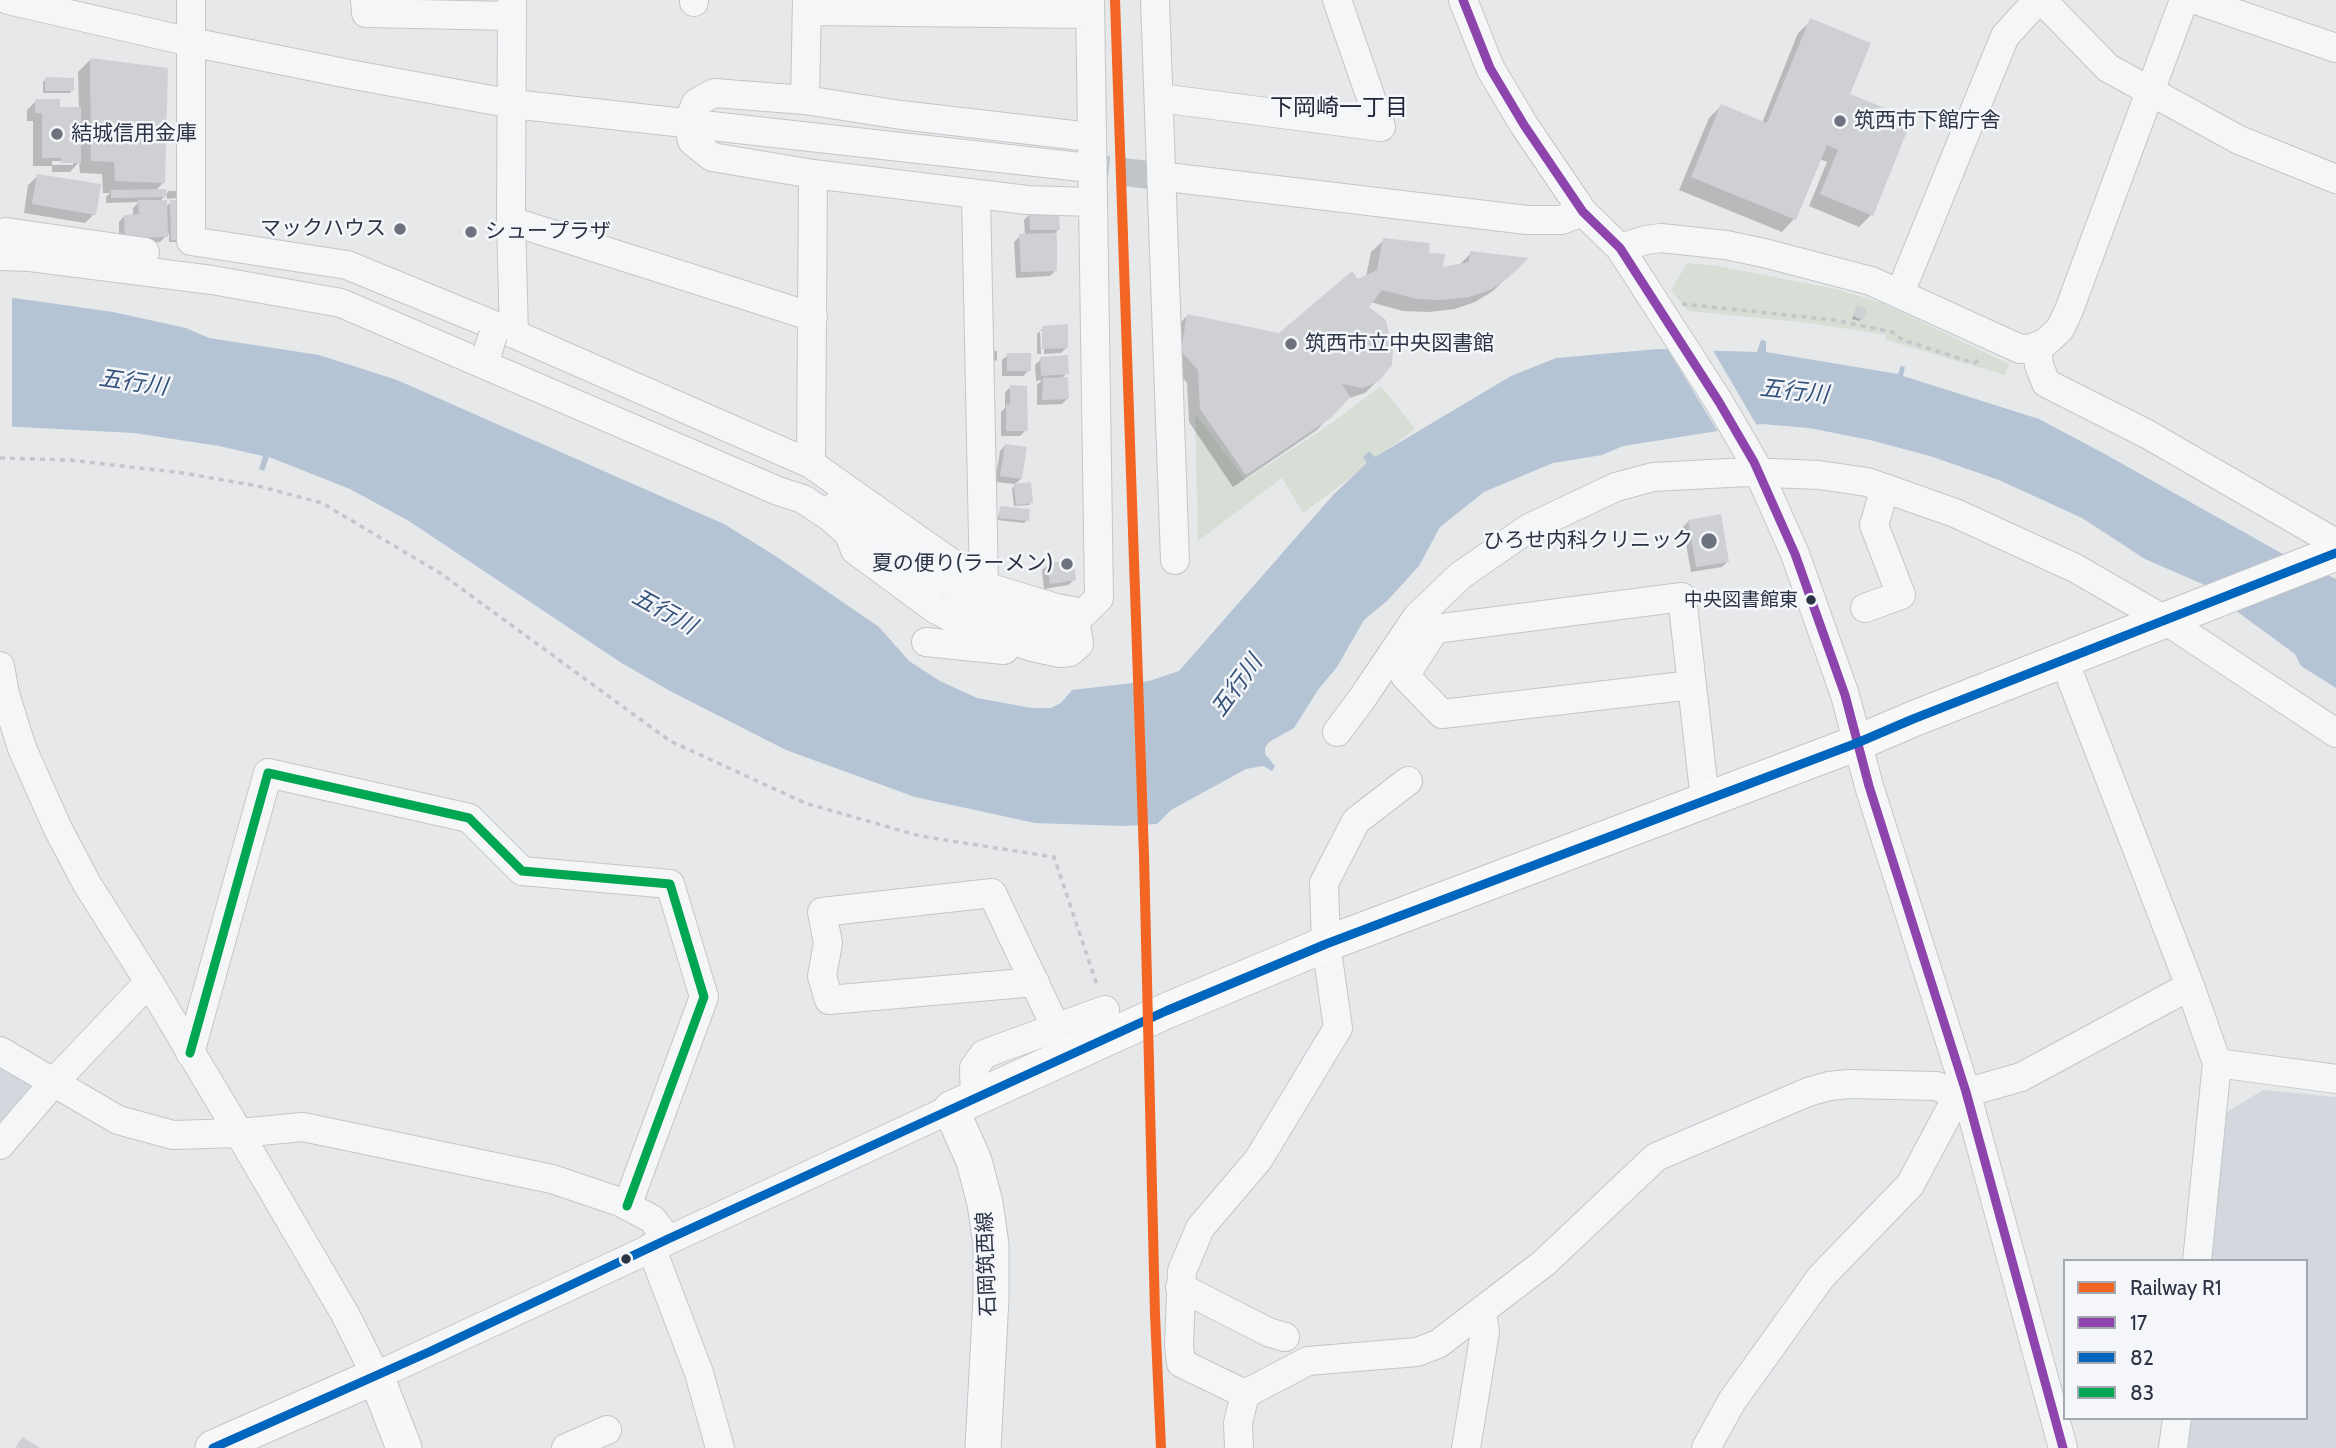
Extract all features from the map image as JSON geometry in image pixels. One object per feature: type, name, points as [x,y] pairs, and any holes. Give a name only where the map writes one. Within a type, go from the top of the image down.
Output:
[{"type":"main road","points":[[963,1104],[1166,1011],[1326,944],[1857,743],[2335,552]]},
{"type":"main road","name":"石岡筑西線","points":[[963,1104],[985,1203],[991,1245],[983,1448]]},
{"type":"main road","points":[[228,1441],[376,1376],[404,1448]]},
{"type":"street","points":[[8,0],[191,42],[513,104],[1081,167]]},
{"type":"street","points":[[3,244],[188,259],[191,241],[191,0]]},
{"type":"street","points":[[365,0],[366,13],[512,8],[511,221],[495,341]]},
{"type":"street","points":[[1155,0],[1175,560]]},
{"type":"street","points":[[1160,98],[1381,127],[1337,0]]},
{"type":"street","points":[[1463,0],[1490,68],[1524,125],[1583,212],[1620,247],[1667,306],[1756,467],[1796,554],[1828,641],[1962,1093],[2057,1397],[2063,1448]]},
{"type":"street","points":[[1900,293],[2005,36],[2040,0],[2108,68],[2239,141],[2336,179]]},
{"type":"street","points":[[1620,247],[1661,238],[1726,245],[1825,268],[1871,281],[2021,349],[2037,346],[2046,342],[2060,329],[2184,0]]},
{"type":"street","points":[[2196,0],[2336,48]]},
{"type":"street","points":[[212,280],[214,263],[345,285],[503,348],[812,483],[849,534],[855,550],[935,609],[966,625],[1031,647],[1065,632],[1099,598],[1090,7],[807,6],[805,100]]},
{"type":"street","points":[[1090,137],[901,115],[805,100],[714,93],[696,103],[688,122],[692,141],[712,157],[813,174],[976,194],[1027,200],[1091,202]]},
{"type":"street","points":[[812,483],[813,174]]},
{"type":"street","points":[[1176,178],[1535,221],[1561,220],[1583,212]]},
{"type":"street","points":[[976,194],[984,586]]},
{"type":"street","points":[[511,221],[813,317]]},
{"type":"street","points":[[191,241],[347,265],[766,486],[812,483]]},
{"type":"street","points":[[3,244],[30,257],[212,280],[341,303],[495,341],[812,483],[1065,632]]},
{"type":"street","points":[[2037,346],[2039,365],[2046,383],[2147,434],[2326,538],[2335,552]]},
{"type":"street","points":[[1337,732],[1362,700],[1416,617],[1461,575],[1529,528],[1616,487],[1653,477],[1756,467],[1867,482],[1955,513],[2075,568],[2169,618],[2336,733]]},
{"type":"street","points":[[1865,608],[1900,595],[1874,525],[1885,488]]},
{"type":"street","points":[[1692,685],[1442,714],[1405,676],[1435,629],[1682,597],[1692,685],[1705,800]]},
{"type":"street","points":[[926,642],[1019,652],[1065,632]]},
{"type":"street","points":[[2064,660],[2217,1063],[2197,1259]]},
{"type":"street","points":[[0,666],[5,694],[22,748],[39,789],[87,884],[239,1133],[345,1314],[376,1376],[963,1104],[974,1068],[984,1054],[1105,1010]]},
{"type":"street","points":[[190,1053],[268,773],[469,818],[522,871],[670,884],[704,997],[627,1206]]},
{"type":"street","points":[[1245,1394],[1181,1363],[1179,1345],[1182,1271],[1200,1228],[1258,1160],[1338,1028],[1326,944],[1324,883],[1356,821],[1408,781]]},
{"type":"street","points":[[1035,982],[829,1000],[822,976],[828,943],[822,912],[992,893],[1035,982],[1056,1028]]},
{"type":"street","points":[[0,1145],[55,1081],[149,982]]},
{"type":"street","points":[[1239,1448],[1238,1423],[1245,1394],[1308,1361],[1417,1352],[1438,1344],[1544,1263],[1656,1157],[1808,1091],[1829,1086],[1936,1086],[1962,1093],[2021,1077],[2190,986]]},
{"type":"street","points":[[0,1051],[118,1120],[173,1135],[303,1127],[552,1179],[627,1206],[652,1219],[720,1448]]},
{"type":"street","points":[[2217,1063],[2336,1079]]},
{"type":"street","points":[[1706,1448],[1732,1401],[1821,1276],[1910,1185],[1962,1093]]},
{"type":"street","points":[[1181,1287],[1268,1332],[1285,1337]]},
{"type":"street","points":[[1466,1448],[1485,1332],[1482,1313]]},
{"type":"street","points":[[2173,1448],[2177,1420]]},
{"type":"street","points":[[566,1448],[607,1430]]},
{"type":"path","points":[[1667,306],[1779,313],[1857,324],[1892,332],[1903,340],[1974,363],[1982,359],[1987,349]]},
{"type":"path","points":[[0,458],[69,460],[183,473],[258,486],[322,503],[440,573],[670,741],[805,803],[920,836],[1054,857],[1105,1010]]},
{"type":"shaded area","points":[[1687,263],[1717,266],[1836,289],[1882,303],[2009,364],[2005,375],[1886,340],[1886,335],[1810,323],[1688,311],[1671,290]]},
{"type":"shaded area","points":[[1381,386],[1415,429],[1303,513],[1282,478],[1198,541],[1195,413],[1245,480],[1329,425]]},
{"type":"shaded area","points":[[0,1064],[39,1082],[0,1130]]},
{"type":"shaded area","points":[[2263,1090],[2336,1097],[2336,1448],[2185,1448],[2188,1420],[2308,1420],[2308,1259],[2206,1259],[2222,1115]]},
{"type":"water","name":"五行川","points":[[0,296],[113,312],[186,328],[209,338],[319,355],[397,380],[724,524],[879,627],[909,661],[940,681],[977,698],[1032,708],[1051,708],[1061,703],[1072,690],[1149,681],[1179,671],[1334,494],[1367,463],[1363,457],[1369,451],[1375,457],[1511,376],[1556,358],[1658,349],[1757,352],[1761,340],[1766,341],[1766,352],[1898,374],[1901,366],[1905,367],[1903,376],[2039,419],[2281,553],[2336,579],[2336,688],[2301,666],[2295,654],[2207,586],[2145,559],[2082,518],[1999,480],[1930,456],[1809,428],[1762,424],[1623,446],[1602,455],[1553,463],[1484,492],[1440,527],[1419,566],[1387,601],[1364,620],[1337,667],[1318,690],[1294,728],[1269,742],[1265,754],[1275,766],[1272,771],[1263,766],[1246,769],[1171,810],[1157,824],[1123,826],[1035,823],[915,797],[786,750],[670,691],[620,662],[409,521],[350,489],[269,457],[264,471],[259,469],[263,456],[219,446],[134,433],[0,426]]},
{"type":"pier","points":[[0,292],[12,294],[12,430],[0,429]]},
{"type":"pier","points":[[1665,345],[1711,347],[1759,429],[1720,435]]},
{"type":"building","name":"筑西市下館庁舎","points":[[1810,18],[1871,43],[1850,94],[1912,119],[1873,216],[1820,194],[1838,150],[1827,145],[1796,220],[1691,177],[1721,104],[1767,123]]},
{"type":"building","points":[[90,58],[168,68],[165,183],[115,181],[114,162],[91,161]]},
{"type":"building","points":[[45,77],[74,78],[74,91],[45,91]]},
{"type":"building","points":[[35,99],[60,99],[60,107],[81,107],[81,163],[61,163],[61,158],[42,158],[42,113],[35,113]]},
{"type":"building","points":[[37,174],[101,184],[96,215],[32,204]]},
{"type":"building","points":[[166,189],[167,197],[111,198],[111,190]]},
{"type":"building","points":[[138,200],[167,200],[168,237],[125,238],[124,215],[139,214]]},
{"type":"building","points":[[170,200],[181,200],[181,240],[171,240]]},
{"type":"building","points":[[1059,211],[1060,230],[1030,230],[1029,213]]},
{"type":"building","points":[[1057,233],[1057,271],[1021,272],[1019,234]]},
{"type":"building","points":[[1383,238],[1430,243],[1429,253],[1445,254],[1443,267],[1469,262],[1470,251],[1529,258],[1507,279],[1490,290],[1469,297],[1417,299],[1382,290],[1369,307],[1386,320],[1393,351],[1392,365],[1379,381],[1363,388],[1342,384],[1350,397],[1331,418],[1246,475],[1200,409],[1198,370],[1181,351],[1187,314],[1279,333],[1352,271],[1358,279],[1377,270]]},
{"type":"building","points":[[1857,305],[1867,309],[1863,320],[1853,316]]},
{"type":"building","points":[[1068,324],[1068,348],[1042,349],[1042,326]]},
{"type":"building","points":[[1007,353],[1031,353],[1031,371],[1007,371]]},
{"type":"building","points":[[1068,355],[1069,374],[1041,376],[1040,357]]},
{"type":"building","points":[[1068,377],[1069,399],[1042,400],[1043,378]]},
{"type":"building","points":[[1010,385],[1027,386],[1028,431],[1006,431],[1006,405],[1010,404]]},
{"type":"building","points":[[1005,444],[1027,447],[1022,479],[1000,476]]},
{"type":"building","points":[[1031,482],[1033,503],[1016,505],[1014,484]]},
{"type":"building","points":[[1000,506],[1030,509],[1029,521],[999,518]]},
{"type":"building","name":"ひろせ内科クリニック","points":[[1721,514],[1729,562],[1696,567],[1688,520]]},
{"type":"building","points":[[1074,560],[1076,580],[1050,584],[1047,563]]},
{"type":"building","points":[[22,1437],[40,1448],[15,1448]]},
{"type":"tunnel","points":[[1081,167],[1176,178]]},
{"type":"rail line","name":"R1","points":[[1115,0],[1161,1448]]},
{"type":"transit line","name":"17","points":[[1463,0],[1490,68],[1524,125],[1583,212],[1620,248],[1719,402],[1754,462],[1795,554],[1845,695],[1869,786],[1966,1092],[2063,1448]]},
{"type":"transit line","name":"82","points":[[213,1448],[429,1352],[668,1239],[1166,1011],[1326,944],[1857,743],[2336,553]]},
{"type":"transit line","name":"83","points":[[190,1053],[268,773],[469,818],[522,871],[670,884],[704,997],[627,1206]]},
{"type":"place","name":"筑西市下館庁舎","points":[[1840,121]]},
{"type":"place","name":"結城信用金庫","points":[[57,134]]},
{"type":"place","name":"マックハウス","points":[[400,229]]},
{"type":"place","name":"シュープラザ","points":[[471,232]]},
{"type":"place","name":"筑西市立中央図書館","points":[[1291,344]]},
{"type":"place","name":"ひろせ内科クリニック","points":[[1709,541]]},
{"type":"place","name":"夏の便り(ラーメン)","points":[[1067,564]]},
{"type":"place","name":"中央図書館東","points":[[1811,600]]},
{"type":"district","name":"下岡崎一丁目","points":[[1339,108]]}]
